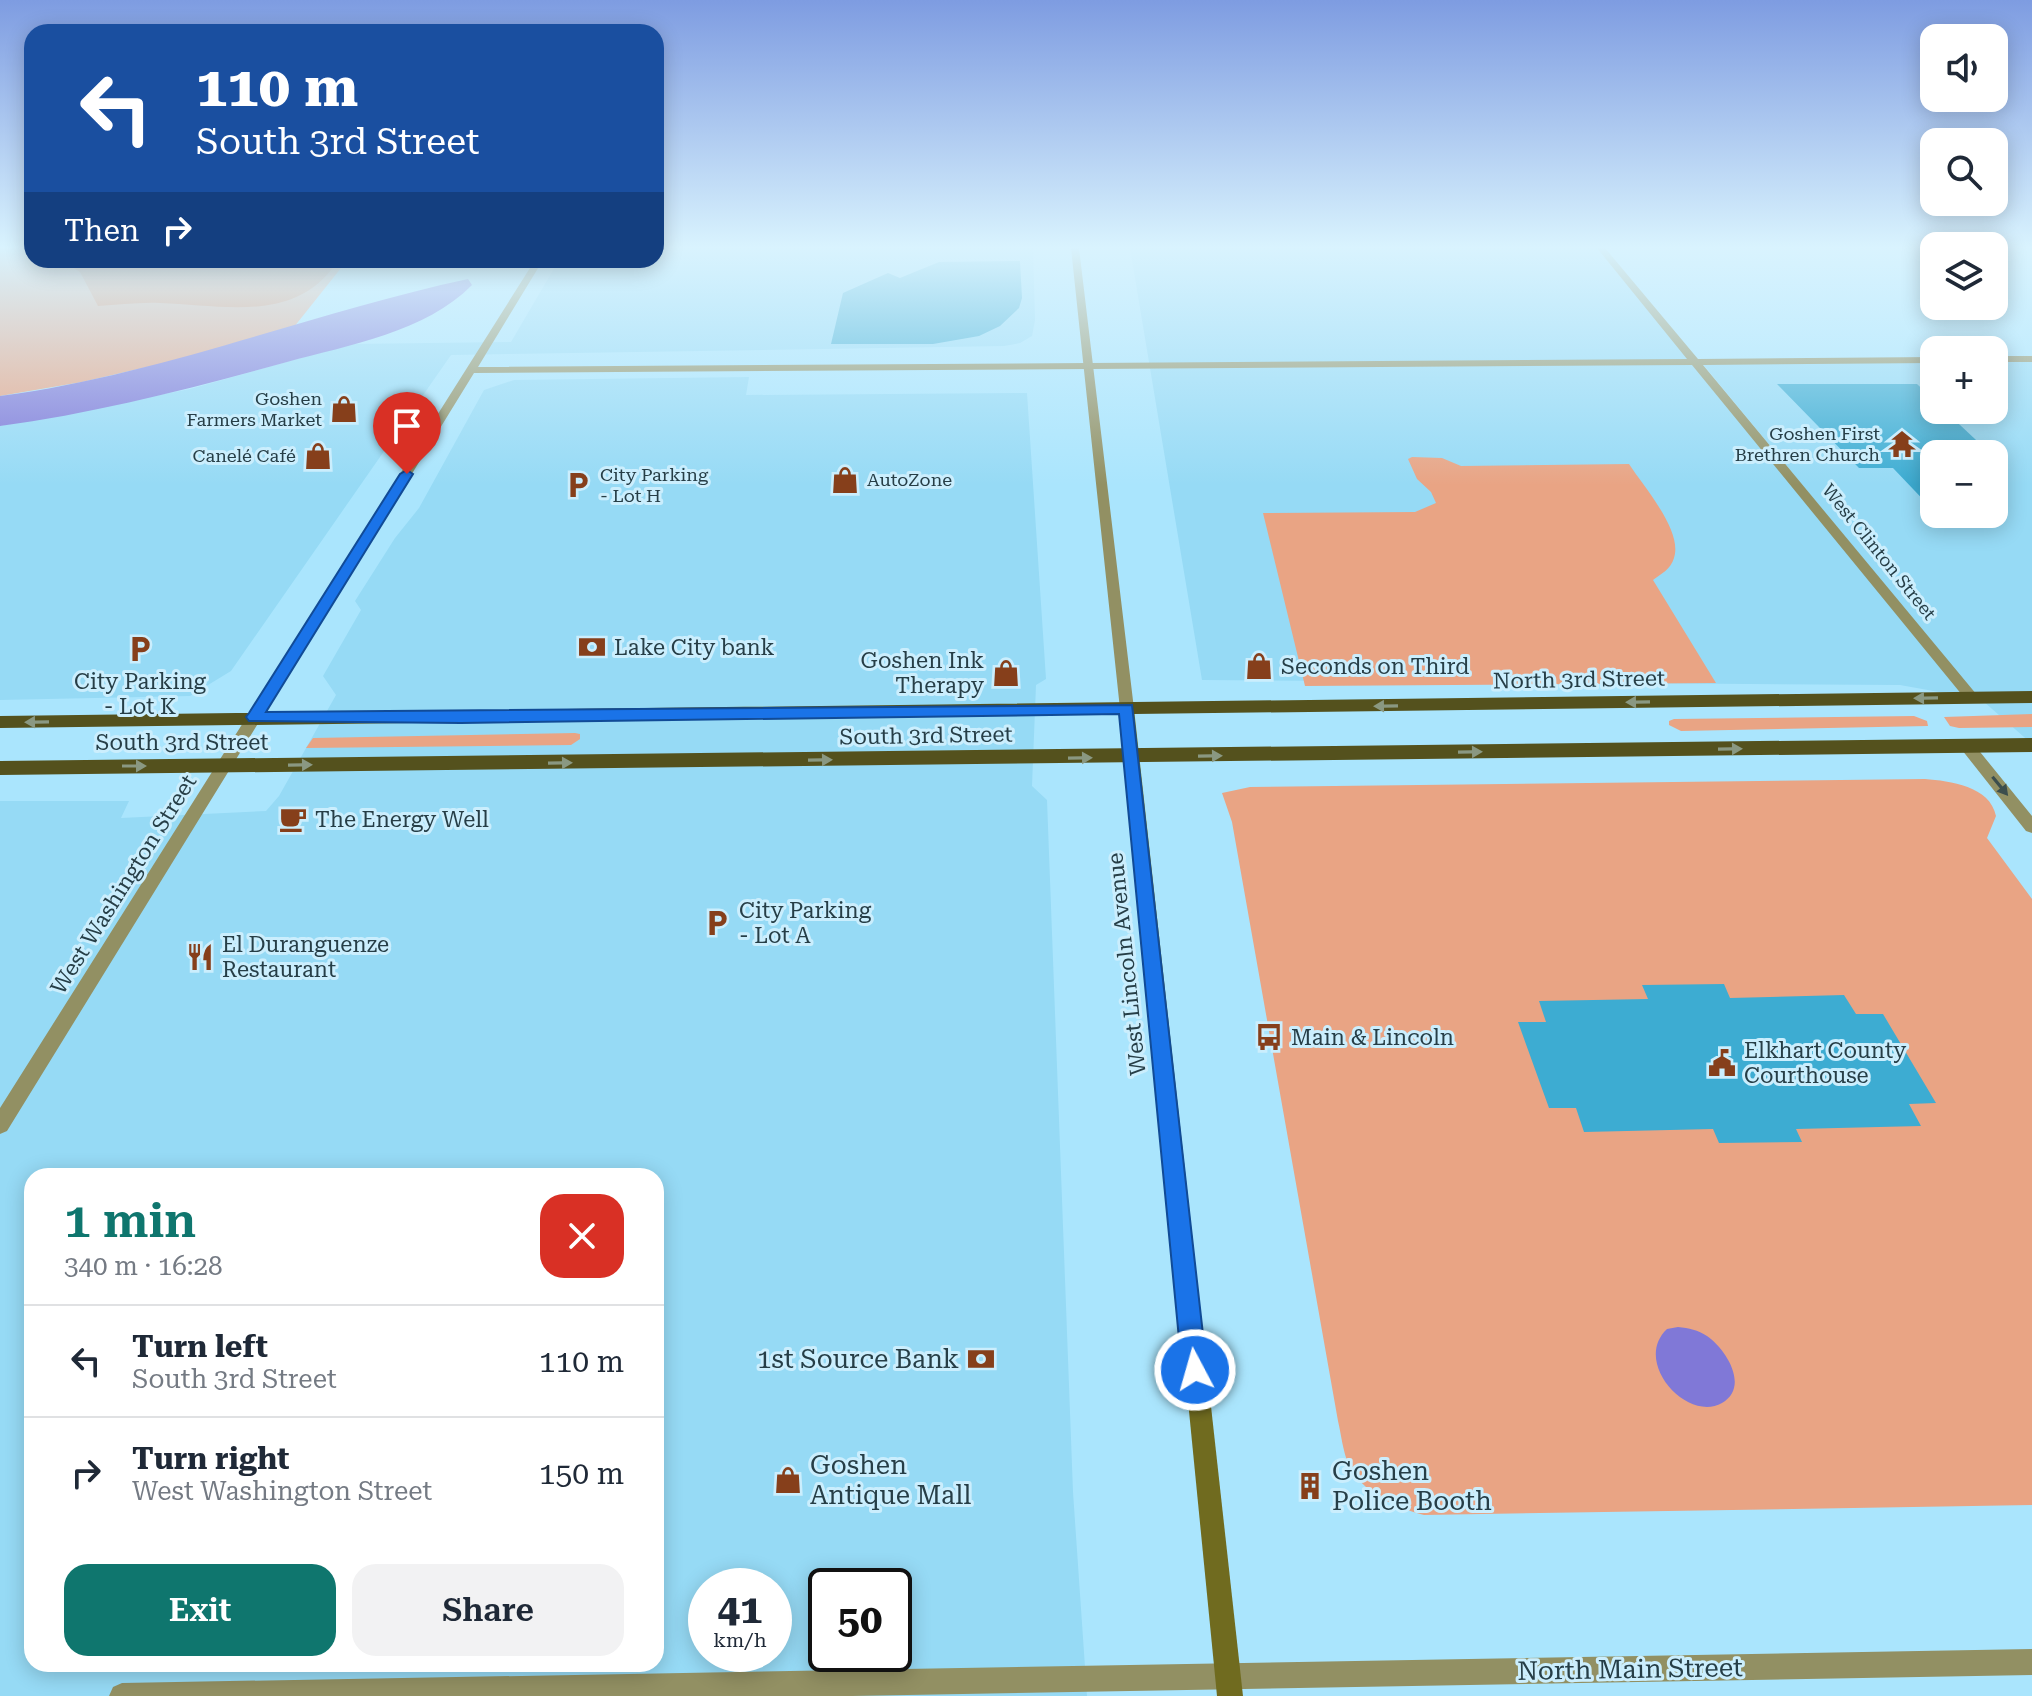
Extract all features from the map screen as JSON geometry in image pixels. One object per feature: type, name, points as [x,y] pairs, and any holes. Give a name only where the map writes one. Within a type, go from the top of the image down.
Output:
[{"type":"main road","name":"North 3rd Street","points":[[1127,709],[2032,697]]},
{"type":"main road","name":"South 3rd Street","points":[[0,722],[1127,709]]},
{"type":"main road","name":"West Lincoln Avenue","points":[[1127,709],[1229,1686]]},
{"type":"main road","points":[[1132,757],[1967,746],[2030,748]]},
{"type":"main road","name":"South 3rd Street","points":[[0,768],[1132,757]]},
{"type":"street","name":"West Washington Street","points":[[0,1125],[498,327]]},
{"type":"street","name":"West Lincoln Avenue","points":[[1083,327],[1127,709]]},
{"type":"street","name":"West Clinton Street","points":[[1667,327],[1972,698]]},
{"type":"street","points":[[2008,359],[2032,359]]},
{"type":"street","points":[[472,370],[1920,360]]},
{"type":"street","points":[[1967,746],[2032,827]]},
{"type":"street","name":"North Main Street","points":[[122,1696],[1084,1681],[1229,1686],[2032,1662]]},
{"type":"shaded area","points":[[0,327],[293,327],[173,361],[82,382],[0,396]]},
{"type":"shaded area","points":[[288,327],[407,327],[361,343],[145,399],[0,426],[0,396],[118,374]]},
{"type":"shaded area","points":[[520,327],[1034,327],[1032,336],[1020,343],[1004,346],[451,355],[231,671],[190,696],[0,700],[0,426],[190,389],[351,344],[511,342]]},
{"type":"shaded area","points":[[1143,327],[1666,327],[1972,698],[1900,685],[1202,680]]},
{"type":"shaded area","points":[[1920,361],[1920,424],[2008,424],[2008,361],[2032,361],[2032,744],[1975,694],[1702,363]]},
{"type":"shaded area","points":[[749,377],[746,395],[1027,393],[1046,679],[1036,685],[1032,786],[1047,800],[1073,1492],[1087,1696],[0,1696],[0,801],[129,801],[121,818],[266,811],[279,796],[336,695],[323,676],[361,610],[355,601],[395,538],[419,508],[484,390],[514,380]]},
{"type":"shaded area","points":[[1442,458],[1461,466],[1629,464],[1668,522],[1673,535],[1673,562],[1653,580],[1716,683],[1305,686],[1263,513],[1415,512],[1436,503],[1431,492],[1417,479],[1408,459]]},
{"type":"shaded area","points":[[2032,714],[2032,727],[1959,728],[1950,726],[1944,717]]},
{"type":"shaded area","points":[[1914,716],[1927,721],[1928,726],[1681,731],[1669,725],[1669,721],[1674,719]]},
{"type":"shaded area","points":[[580,734],[580,739],[571,745],[306,748],[313,738]]},
{"type":"shaded area","points":[[1925,779],[1968,787],[1986,798],[1996,816],[1987,838],[2032,899],[2032,1505],[1424,1515],[1401,1508],[1370,1491],[1354,1474],[1342,1442],[1232,822],[1222,793],[1250,787]]},
{"type":"shaded area","points":[[1678,1327],[1707,1336],[1727,1359],[1735,1378],[1734,1388],[1722,1403],[1708,1407],[1694,1405],[1668,1386],[1656,1357],[1658,1342],[1667,1329]]},
{"type":"building","points":[[835,327],[998,327],[979,336],[933,344],[831,344]]},
{"type":"building","name":"Goshen First Brethren Church","points":[[1777,384],[1917,384],[1920,387],[1920,424],[1959,424],[1976,440],[1920,440],[1920,496],[1893,468],[1859,468]]},
{"type":"building","name":"Elkhart County Courthouse","points":[[1724,984],[1730,998],[1844,995],[1856,1014],[1883,1014],[1936,1103],[1909,1104],[1921,1126],[1796,1129],[1802,1142],[1719,1143],[1713,1129],[1584,1132],[1576,1108],[1549,1108],[1518,1022],[1546,1022],[1539,1001],[1648,999],[1642,985]]},
{"type":"place","name":"Goshen Farmers Market","points":[[344,409]]},
{"type":"place","name":"Goshen First Brethren Church","points":[[1902,444]]},
{"type":"place","name":"Canelé Café","points":[[318,456]]},
{"type":"place","name":"AutoZone","points":[[845,480]]},
{"type":"place","name":"City Parking - Lot H","points":[[578,485]]},
{"type":"place","name":"Lake City bank","points":[[592,647]]},
{"type":"place","name":"City Parking - Lot K","points":[[140,649]]},
{"type":"place","name":"Seconds on Third","points":[[1259,666]]},
{"type":"place","name":"Goshen Ink Therapy","points":[[1006,673]]},
{"type":"place","name":"The Energy Well","points":[[293,819]]},
{"type":"place","name":"City Parking - Lot A","points":[[717,923]]},
{"type":"place","name":"El Duranguenze Restaurant","points":[[200,957]]},
{"type":"place","name":"Main & Lincoln","points":[[1269,1037]]},
{"type":"place","name":"Elkhart County Courthouse","points":[[1722,1063]]},
{"type":"place","name":"1st Source Bank","points":[[981,1359]]},
{"type":"place","name":"Goshen Antique Mall","points":[[788,1480]]},
{"type":"place","name":"Goshen Police Booth","points":[[1310,1486]]},
{"type":"route","points":[[407,474],[255,717],[461,718],[1127,709],[1195,1370]]}]
